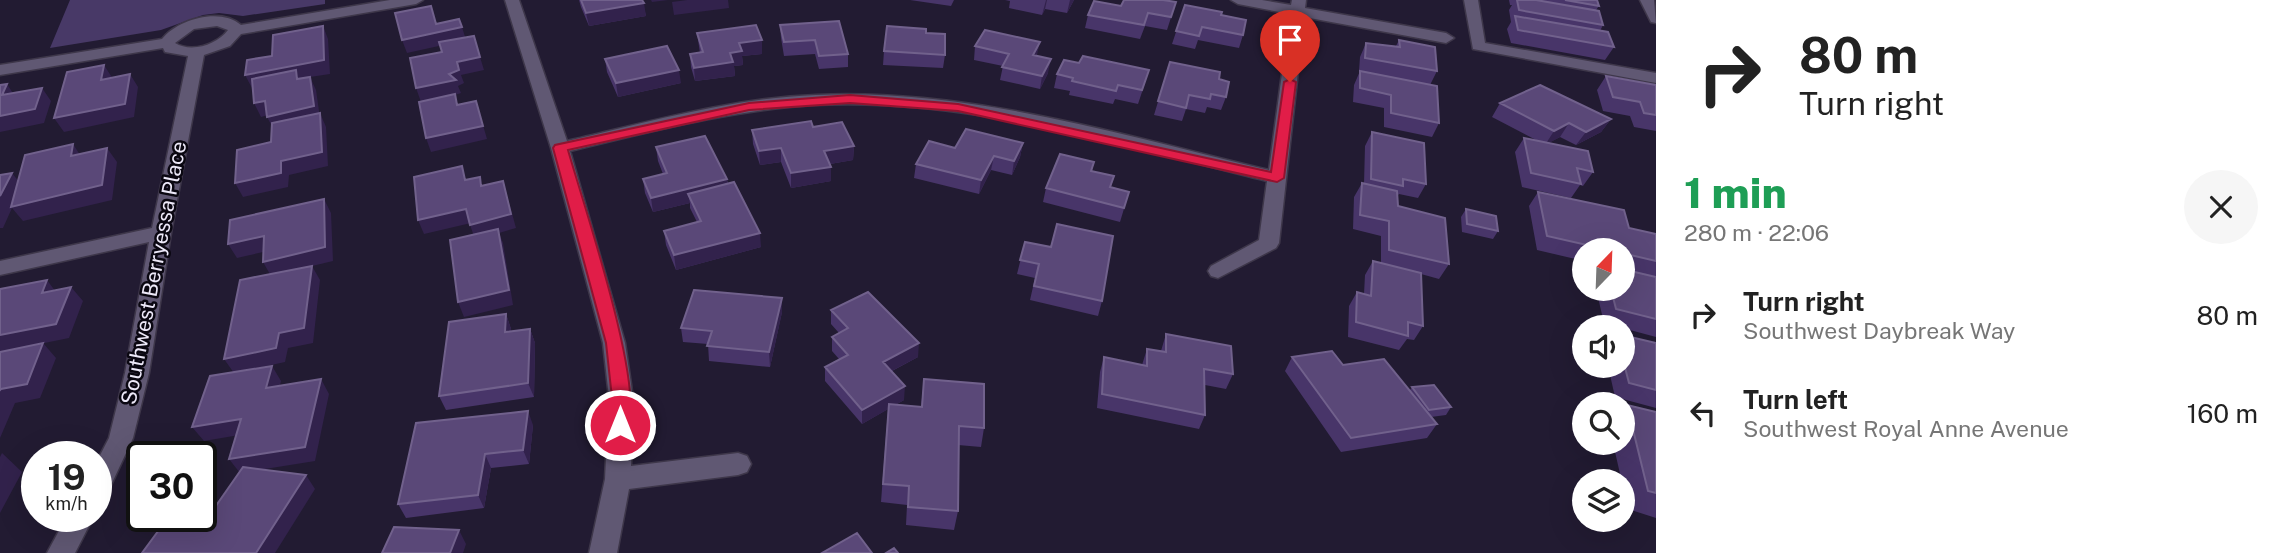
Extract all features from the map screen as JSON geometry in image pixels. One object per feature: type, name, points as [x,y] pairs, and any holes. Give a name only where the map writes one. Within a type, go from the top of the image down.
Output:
[{"type":"street","points":[[167,43],[171,49],[197,52],[227,41],[236,30],[416,0]]},
{"type":"street","points":[[512,0],[560,148],[614,343],[621,398],[618,479],[603,553]]},
{"type":"street","points":[[1238,0],[1299,5],[1446,38]]},
{"type":"street","points":[[1471,0],[1478,46],[1656,78]]},
{"type":"street","points":[[1647,0],[1656,19]]},
{"type":"street","points":[[1218,271],[1269,243],[1299,5]]},
{"type":"street","points":[[0,70],[167,43],[180,30],[202,23],[226,22],[234,25],[236,30]]},
{"type":"street","name":"Southwest Berryessa Place","points":[[112,457],[121,439],[137,373],[160,233],[197,52]]},
{"type":"street","points":[[560,148],[749,106],[850,99],[958,107],[1277,178]]},
{"type":"street","points":[[0,268],[160,233]]},
{"type":"street","points":[[618,479],[738,464]]},
{"type":"street","points":[[61,553],[73,532]]},
{"type":"shaded area","points":[[70,0],[325,0],[325,4],[243,16],[219,13],[203,15],[161,30],[50,48]]},
{"type":"building","points":[[581,0],[642,0],[644,3],[586,13]]},
{"type":"building","points":[[1124,0],[1176,2],[1171,17],[1148,13],[1144,25],[1088,15],[1094,1],[1121,6]]},
{"type":"building","points":[[1517,0],[1536,0],[1599,11],[1603,25],[1519,10]]},
{"type":"building","points":[[1565,0],[1597,0],[1599,6]]},
{"type":"building","points":[[1185,5],[1246,20],[1243,35],[1202,27],[1199,36],[1176,31]]},
{"type":"building","points":[[431,6],[436,24],[459,19],[462,27],[402,40],[395,13]]},
{"type":"building","points":[[1515,16],[1608,32],[1614,47],[1518,30]]},
{"type":"building","points":[[839,21],[848,54],[819,56],[815,40],[784,42],[780,25]]},
{"type":"building","points":[[756,25],[762,40],[739,43],[742,51],[730,53],[733,62],[694,68],[690,54],[703,52],[697,33]]},
{"type":"building","points":[[323,26],[324,60],[245,75],[247,60],[272,56],[273,35]]},
{"type":"building","points":[[887,26],[926,29],[926,33],[945,34],[945,55],[884,51]]},
{"type":"building","points":[[985,30],[1040,42],[1033,55],[1051,59],[1042,76],[1002,67],[1009,54],[975,46]]},
{"type":"building","points":[[474,36],[480,57],[457,62],[459,70],[449,74],[456,80],[416,88],[410,58],[442,52],[439,42]]},
{"type":"building","points":[[1399,40],[1435,47],[1437,71],[1365,58],[1366,43],[1400,47]]},
{"type":"building","points":[[667,46],[679,70],[616,83],[605,59]]},
{"type":"building","points":[[1083,56],[1149,70],[1142,90],[1118,85],[1116,91],[1072,81],[1073,78],[1057,74],[1064,60],[1079,63]]},
{"type":"building","points":[[1170,62],[1220,72],[1219,79],[1229,82],[1226,97],[1211,94],[1210,99],[1189,95],[1186,108],[1158,101]]},
{"type":"building","points":[[104,65],[101,80],[130,74],[125,104],[54,118],[67,72]]},
{"type":"building","points":[[296,70],[297,79],[310,77],[314,106],[267,117],[265,101],[254,103],[252,79]]},
{"type":"building","points":[[1360,71],[1437,86],[1439,123],[1391,113],[1391,95],[1360,88]]},
{"type":"building","points":[[1606,76],[1656,85],[1656,115],[1644,113],[1640,102],[1613,97]]},
{"type":"building","points":[[7,84],[2,95],[42,88],[35,109],[0,116],[0,85]]},
{"type":"building","points":[[1540,85],[1611,119],[1586,132],[1569,123],[1554,131],[1500,103]]},
{"type":"building","points":[[455,94],[457,105],[476,101],[483,126],[426,138],[419,102]]},
{"type":"building","points":[[320,113],[322,152],[281,161],[281,173],[235,183],[237,150],[271,142],[272,123]]},
{"type":"building","points":[[811,121],[813,127],[842,122],[854,146],[824,151],[831,167],[791,173],[781,148],[759,151],[752,130]]},
{"type":"building","points":[[966,129],[1023,143],[1014,161],[994,156],[981,180],[916,164],[929,141],[955,148]]},
{"type":"building","points":[[1372,132],[1424,143],[1426,184],[1403,179],[1403,186],[1371,179]]},
{"type":"building","points":[[705,136],[727,179],[651,198],[643,179],[667,173],[656,147]]},
{"type":"building","points":[[1524,138],[1588,151],[1593,172],[1577,168],[1581,184],[1531,173]]},
{"type":"building","points":[[73,144],[71,156],[107,148],[102,185],[11,207],[25,155]]},
{"type":"building","points":[[1060,154],[1094,162],[1091,171],[1114,176],[1110,187],[1129,192],[1124,208],[1046,188]]},
{"type":"building","points":[[462,166],[465,180],[480,177],[481,186],[503,181],[511,214],[470,225],[466,209],[418,220],[414,177]]},
{"type":"building","points":[[12,173],[0,196],[0,175]]},
{"type":"building","points":[[734,182],[760,233],[674,255],[664,231],[701,221],[688,194]]},
{"type":"building","points":[[1362,183],[1397,191],[1398,206],[1445,218],[1449,264],[1389,250],[1389,221],[1360,215]]},
{"type":"building","points":[[1538,192],[1624,210],[1629,228],[1656,234],[1656,261],[1635,256],[1635,238],[1572,238],[1572,242],[1547,236]]},
{"type":"building","points":[[324,199],[325,247],[263,262],[264,236],[228,244],[230,220]]},
{"type":"building","points":[[1466,209],[1496,216],[1498,231],[1467,224]]},
{"type":"building","points":[[1057,224],[1113,236],[1102,301],[1034,286],[1039,264],[1020,260],[1025,242],[1051,247]]},
{"type":"building","points":[[498,229],[509,290],[458,302],[450,240]]},
{"type":"building","points":[[1373,261],[1421,273],[1423,326],[1408,322],[1408,336],[1356,322],[1357,292],[1371,296]]},
{"type":"building","points":[[312,266],[304,328],[279,333],[276,348],[224,359],[240,280]]},
{"type":"building","points":[[1635,272],[1656,277],[1656,319],[1616,309],[1614,301],[1635,301]]},
{"type":"building","points":[[47,280],[42,293],[71,287],[56,324],[0,335],[0,289]]},
{"type":"building","points":[[694,290],[782,298],[769,352],[707,346],[712,331],[681,328]]},
{"type":"building","points":[[868,292],[919,343],[883,362],[905,386],[862,410],[825,367],[848,355],[832,337],[848,328],[831,310]]},
{"type":"building","points":[[506,314],[505,332],[530,329],[528,383],[439,396],[449,322]]},
{"type":"building","points":[[1166,334],[1231,346],[1233,374],[1204,369],[1205,415],[1102,394],[1104,357],[1147,366],[1147,349],[1166,352]]},
{"type":"building","points":[[1635,338],[1656,343],[1656,390],[1629,383],[1628,378],[1635,378]]},
{"type":"building","points":[[43,343],[27,384],[0,390],[0,352]]},
{"type":"building","points":[[1332,351],[1343,365],[1384,359],[1437,424],[1351,438],[1292,357]]},
{"type":"building","points":[[272,366],[266,388],[321,379],[305,447],[229,459],[241,419],[192,427],[210,376]]},
{"type":"building","points":[[924,379],[984,384],[984,428],[959,426],[958,511],[908,507],[909,486],[883,484],[889,404],[922,407]]},
{"type":"building","points":[[1434,385],[1451,407],[1429,410],[1412,387]]},
{"type":"building","points":[[1635,407],[1656,412],[1656,493],[1648,491],[1635,438]]},
{"type":"building","points":[[528,411],[523,450],[485,454],[478,495],[398,504],[416,423]]},
{"type":"building","points":[[243,467],[306,475],[256,553],[142,553],[157,532],[217,532],[217,504]]},
{"type":"building","points":[[394,527],[459,530],[450,553],[382,553]]},
{"type":"building","points":[[857,533],[872,553],[822,553]]},
{"type":"route","points":[[620,425],[621,398],[614,343],[560,148],[749,106],[850,99],[958,107],[1277,178],[1290,82]]}]
